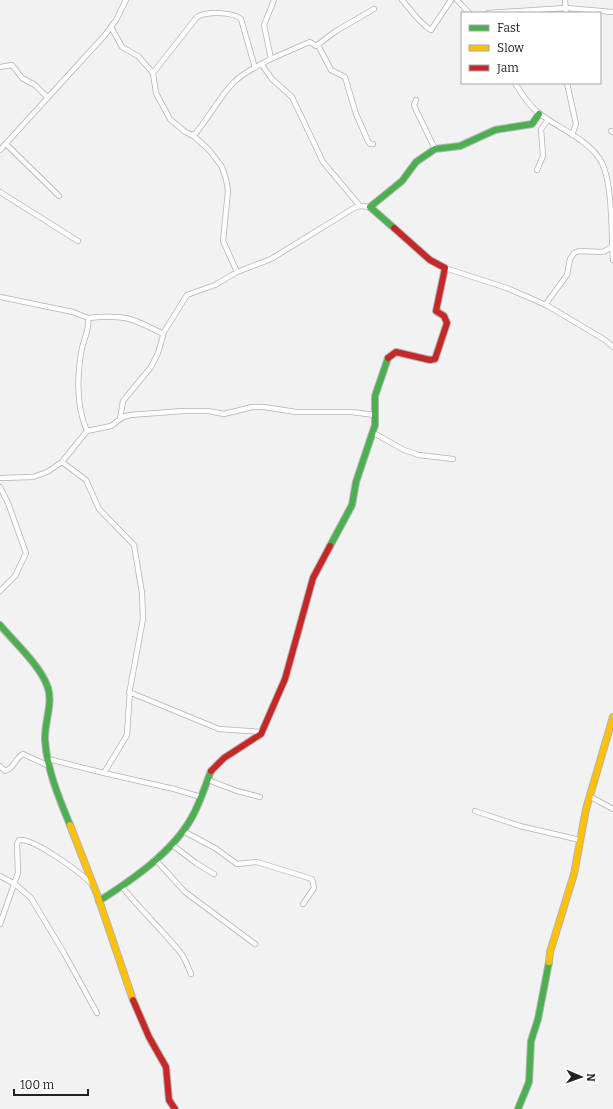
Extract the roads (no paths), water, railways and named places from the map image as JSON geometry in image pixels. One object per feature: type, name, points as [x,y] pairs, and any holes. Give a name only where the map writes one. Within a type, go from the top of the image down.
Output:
[{"type":"street","points":[[0,150],[111,27],[126,0]]},
{"type":"street","points":[[271,59],[264,25],[274,0]]},
{"type":"street","points":[[402,0],[414,13],[419,22],[431,30],[451,0]]},
{"type":"street","points":[[457,0],[468,12]]},
{"type":"street","points":[[566,0],[566,11]]},
{"type":"street","points":[[318,45],[336,30],[374,9]]},
{"type":"street","points":[[527,12],[613,12]]},
{"type":"street","points":[[153,73],[194,21],[204,14],[233,16],[241,20],[255,68]]},
{"type":"street","points":[[111,27],[122,47],[138,56],[153,73],[156,93],[170,119],[210,151],[224,173],[228,199],[223,241],[237,272]]},
{"type":"street","points":[[191,135],[199,129],[232,85],[255,68],[271,59],[310,42],[316,46],[318,45]]},
{"type":"street","points":[[318,45],[331,70],[345,77],[358,120],[368,142],[373,144]]},
{"type":"street","points":[[0,67],[12,65],[22,78],[35,85],[47,97]]},
{"type":"street","points":[[262,65],[272,79],[292,97],[323,162],[360,206],[370,208],[430,260],[445,268],[507,288],[545,305],[605,340],[613,347]]},
{"type":"street","points":[[516,84],[527,101],[539,114],[572,134],[595,153],[602,162],[608,180],[613,260]]},
{"type":"street","points":[[567,84],[576,124],[572,134]]},
{"type":"street","points":[[416,100],[414,106],[416,112],[435,149]]},
{"type":"street","points":[[370,208],[402,181],[416,162],[435,149],[460,146],[495,130],[532,124],[539,114]]},
{"type":"street","points":[[537,170],[543,156],[541,129],[548,120]]},
{"type":"street","points":[[6,144],[59,196]]},
{"type":"street","points":[[608,180],[613,178]]},
{"type":"street","points":[[0,192],[78,241]]},
{"type":"street","points":[[120,419],[123,401],[151,367],[158,353],[163,334],[187,295],[215,285],[237,272],[272,259],[360,206]]},
{"type":"street","points":[[545,305],[567,275],[570,258],[574,253],[579,251],[603,252],[612,246]]},
{"type":"street","points":[[99,901],[138,876],[171,844],[192,817],[210,772],[217,763],[262,732],[283,685],[313,578],[350,509],[356,482],[375,425],[375,396],[388,357],[401,352],[430,360],[437,357],[447,323],[444,316],[436,311],[445,268]]},
{"type":"street","points":[[0,297],[73,312],[88,318],[111,316],[129,318],[143,323],[163,334]]},
{"type":"street","points":[[87,431],[81,413],[79,390],[80,359],[88,318]]},
{"type":"street","points":[[0,478],[38,476],[52,470],[62,462],[87,431],[111,426],[120,419],[130,415],[142,413],[208,411],[224,414],[260,407],[296,412],[351,412],[376,415]]},
{"type":"street","points":[[372,432],[404,450],[419,455],[453,459]]},
{"type":"street","points":[[62,462],[86,480],[99,509],[130,540],[135,548],[143,602],[143,619],[130,692],[127,738],[104,773]]},
{"type":"street","points":[[0,487],[8,503],[26,553],[15,576],[0,591]]},
{"type":"street","points":[[0,625],[46,683],[48,688],[49,701],[45,735],[48,762],[53,782],[99,901],[127,986],[149,1037],[166,1067],[169,1100],[175,1109]]},
{"type":"street","points":[[130,692],[220,729],[262,732]]},
{"type":"street","points":[[518,1109],[529,1082],[531,1066],[531,1041],[540,1013],[549,968],[550,952],[574,874],[589,796],[613,717]]},
{"type":"street","points":[[0,766],[5,771],[9,770],[14,766],[19,756],[23,754],[48,762],[174,789],[201,797]]},
{"type":"street","points":[[208,780],[237,791],[260,797]]},
{"type":"street","points":[[589,796],[613,809]]},
{"type":"street","points":[[475,811],[520,826],[580,840]]},
{"type":"street","points":[[182,831],[215,848],[237,864],[243,865],[249,862],[257,862],[312,879],[314,882],[314,888],[303,904]]},
{"type":"street","points":[[0,924],[18,873],[17,849],[24,842],[28,842],[71,865],[91,882]]},
{"type":"street","points":[[171,844],[196,863],[214,874]]},
{"type":"street","points":[[155,859],[185,892],[255,944]]},
{"type":"street","points":[[0,876],[14,884],[30,898],[97,1013]]},
{"type":"street","points":[[122,887],[134,903],[181,953],[191,974]]}]
